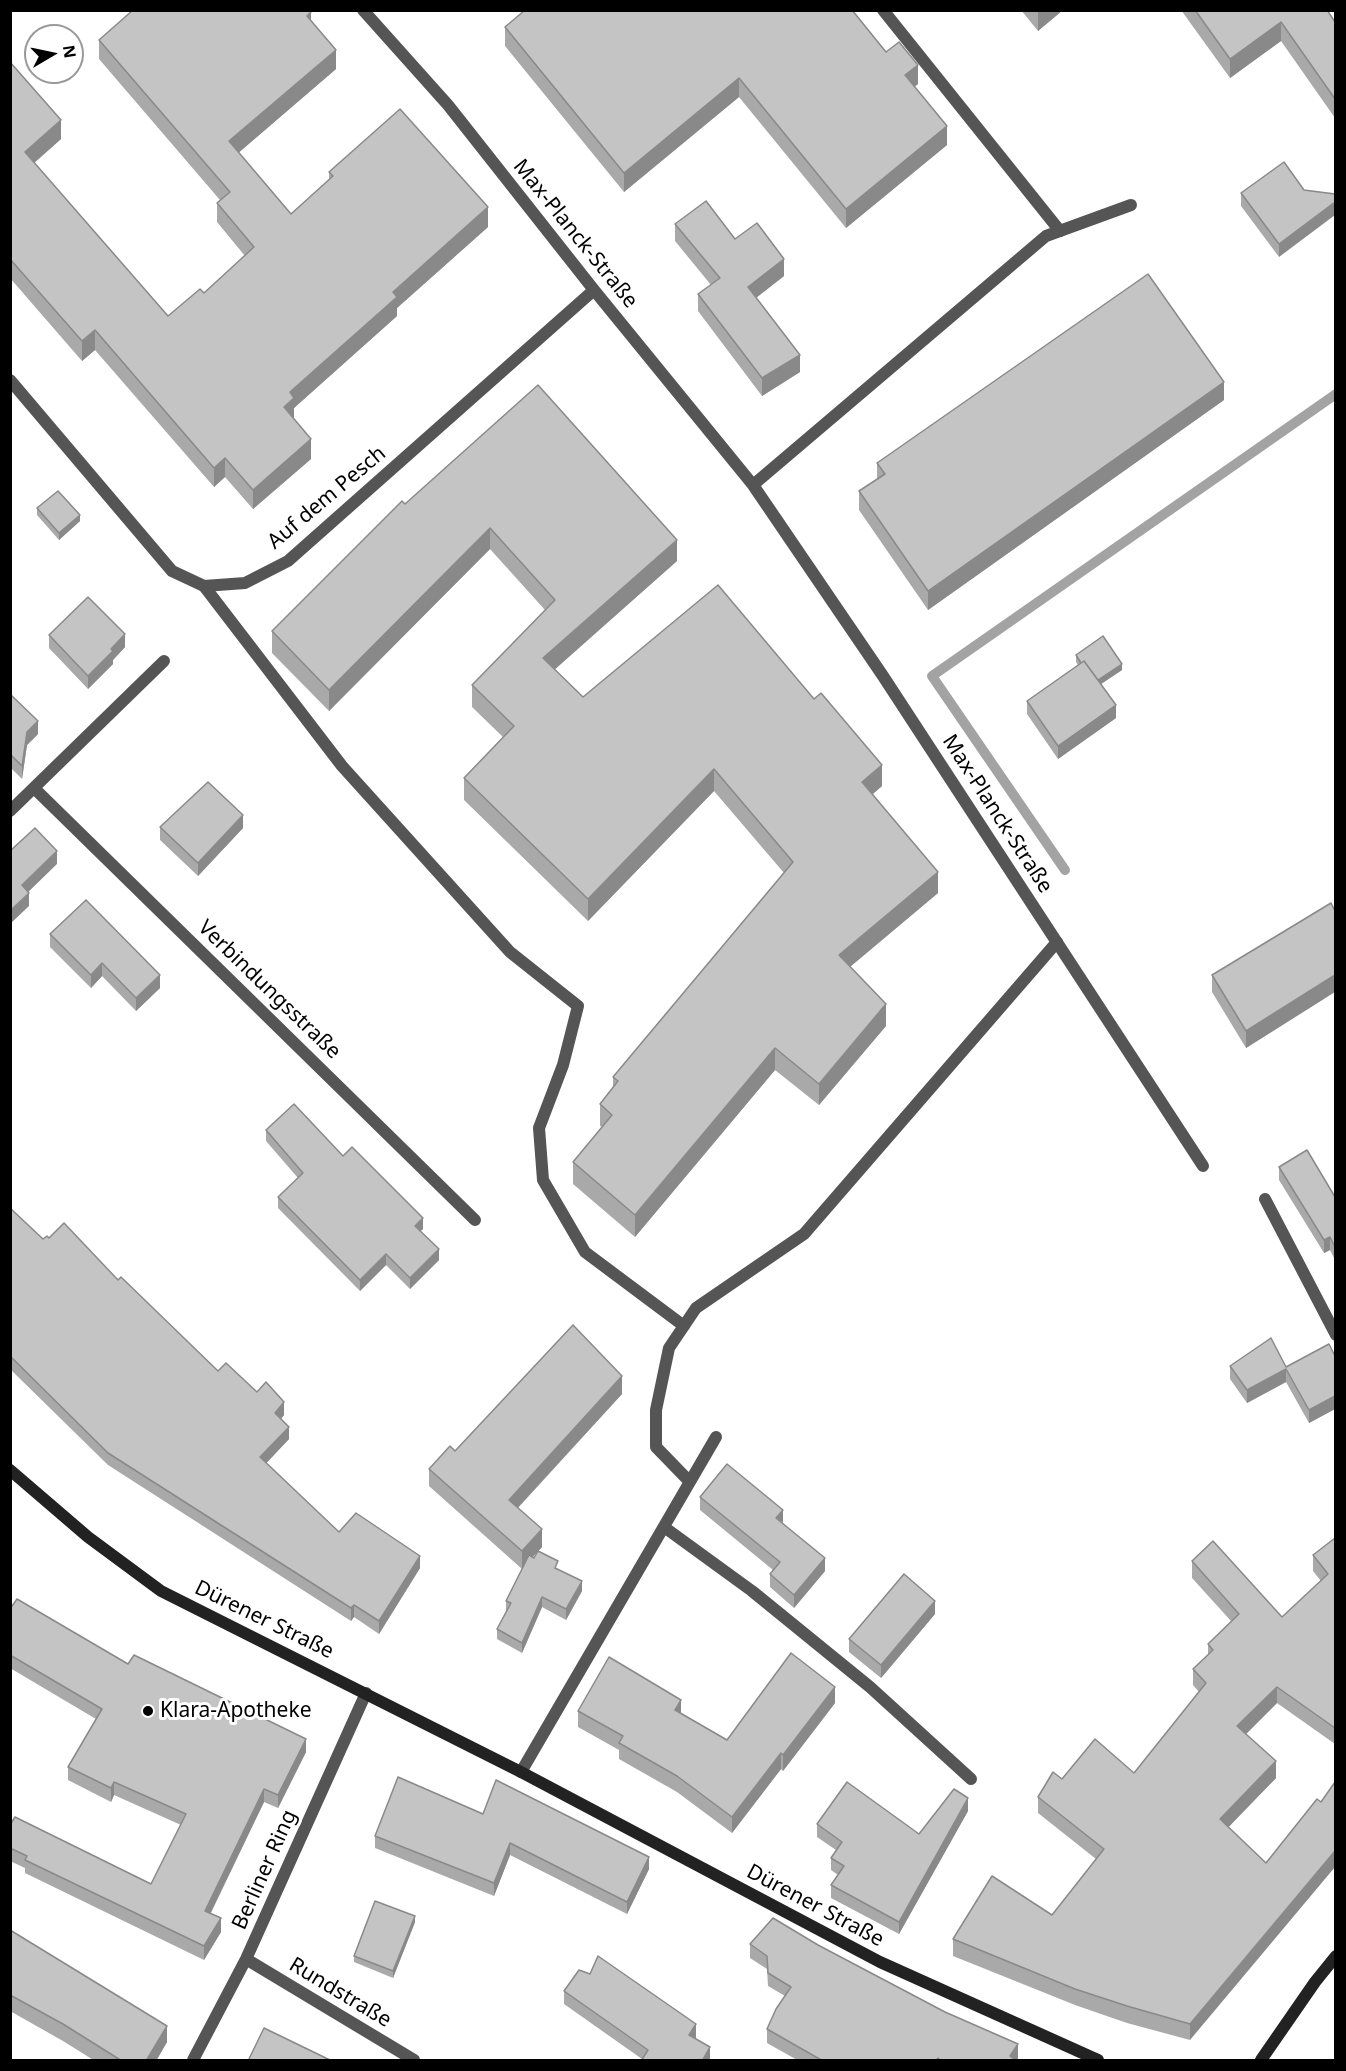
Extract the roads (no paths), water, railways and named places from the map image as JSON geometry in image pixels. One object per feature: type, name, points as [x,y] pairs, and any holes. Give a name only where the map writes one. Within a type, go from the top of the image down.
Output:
[{"type":"street","name":"Max-Planck-Straße","points":[[363,10],[448,105],[594,290],[753,485],[883,676],[1203,1166]]},
{"type":"street","points":[[883,10],[1060,231]]},
{"type":"street","points":[[753,485],[1046,236],[1131,205]]},
{"type":"street","name":"Auf dem Pesch","points":[[10,380],[172,572],[204,586],[245,583],[288,561],[594,290]]},
{"type":"street","points":[[204,586],[342,766],[510,952],[578,1006],[563,1065],[539,1128],[543,1180],[585,1252],[684,1326]]},
{"type":"street","points":[[10,812],[164,661]]},
{"type":"street","name":"Verbindungsstraße","points":[[35,789],[475,1220]]},
{"type":"street","points":[[690,1482],[656,1447],[656,1410],[669,1348],[696,1308],[804,1234],[1057,942]]},
{"type":"street","points":[[1265,1199],[1335,1335]]},
{"type":"street","points":[[521,1772],[716,1437]]},
{"type":"street","name":"Dürener Straße","points":[[10,1470],[88,1537],[161,1591],[521,1772],[880,1962],[1098,2061]]},
{"type":"street","points":[[664,1527],[752,1591],[870,1687],[971,1779]]},
{"type":"street","name":"Berliner Ring","points":[[193,2061],[246,1959],[366,1693]]},
{"type":"street","points":[[1261,2061],[1335,1956]]},
{"type":"street","name":"Rundstraße","points":[[246,1959],[414,2061]]},
{"type":"waterway","points":[[1065,870],[932,676],[1336,394]]},
{"type":"place","name":"Klara-Apotheke","points":[[148,1711]]}]
